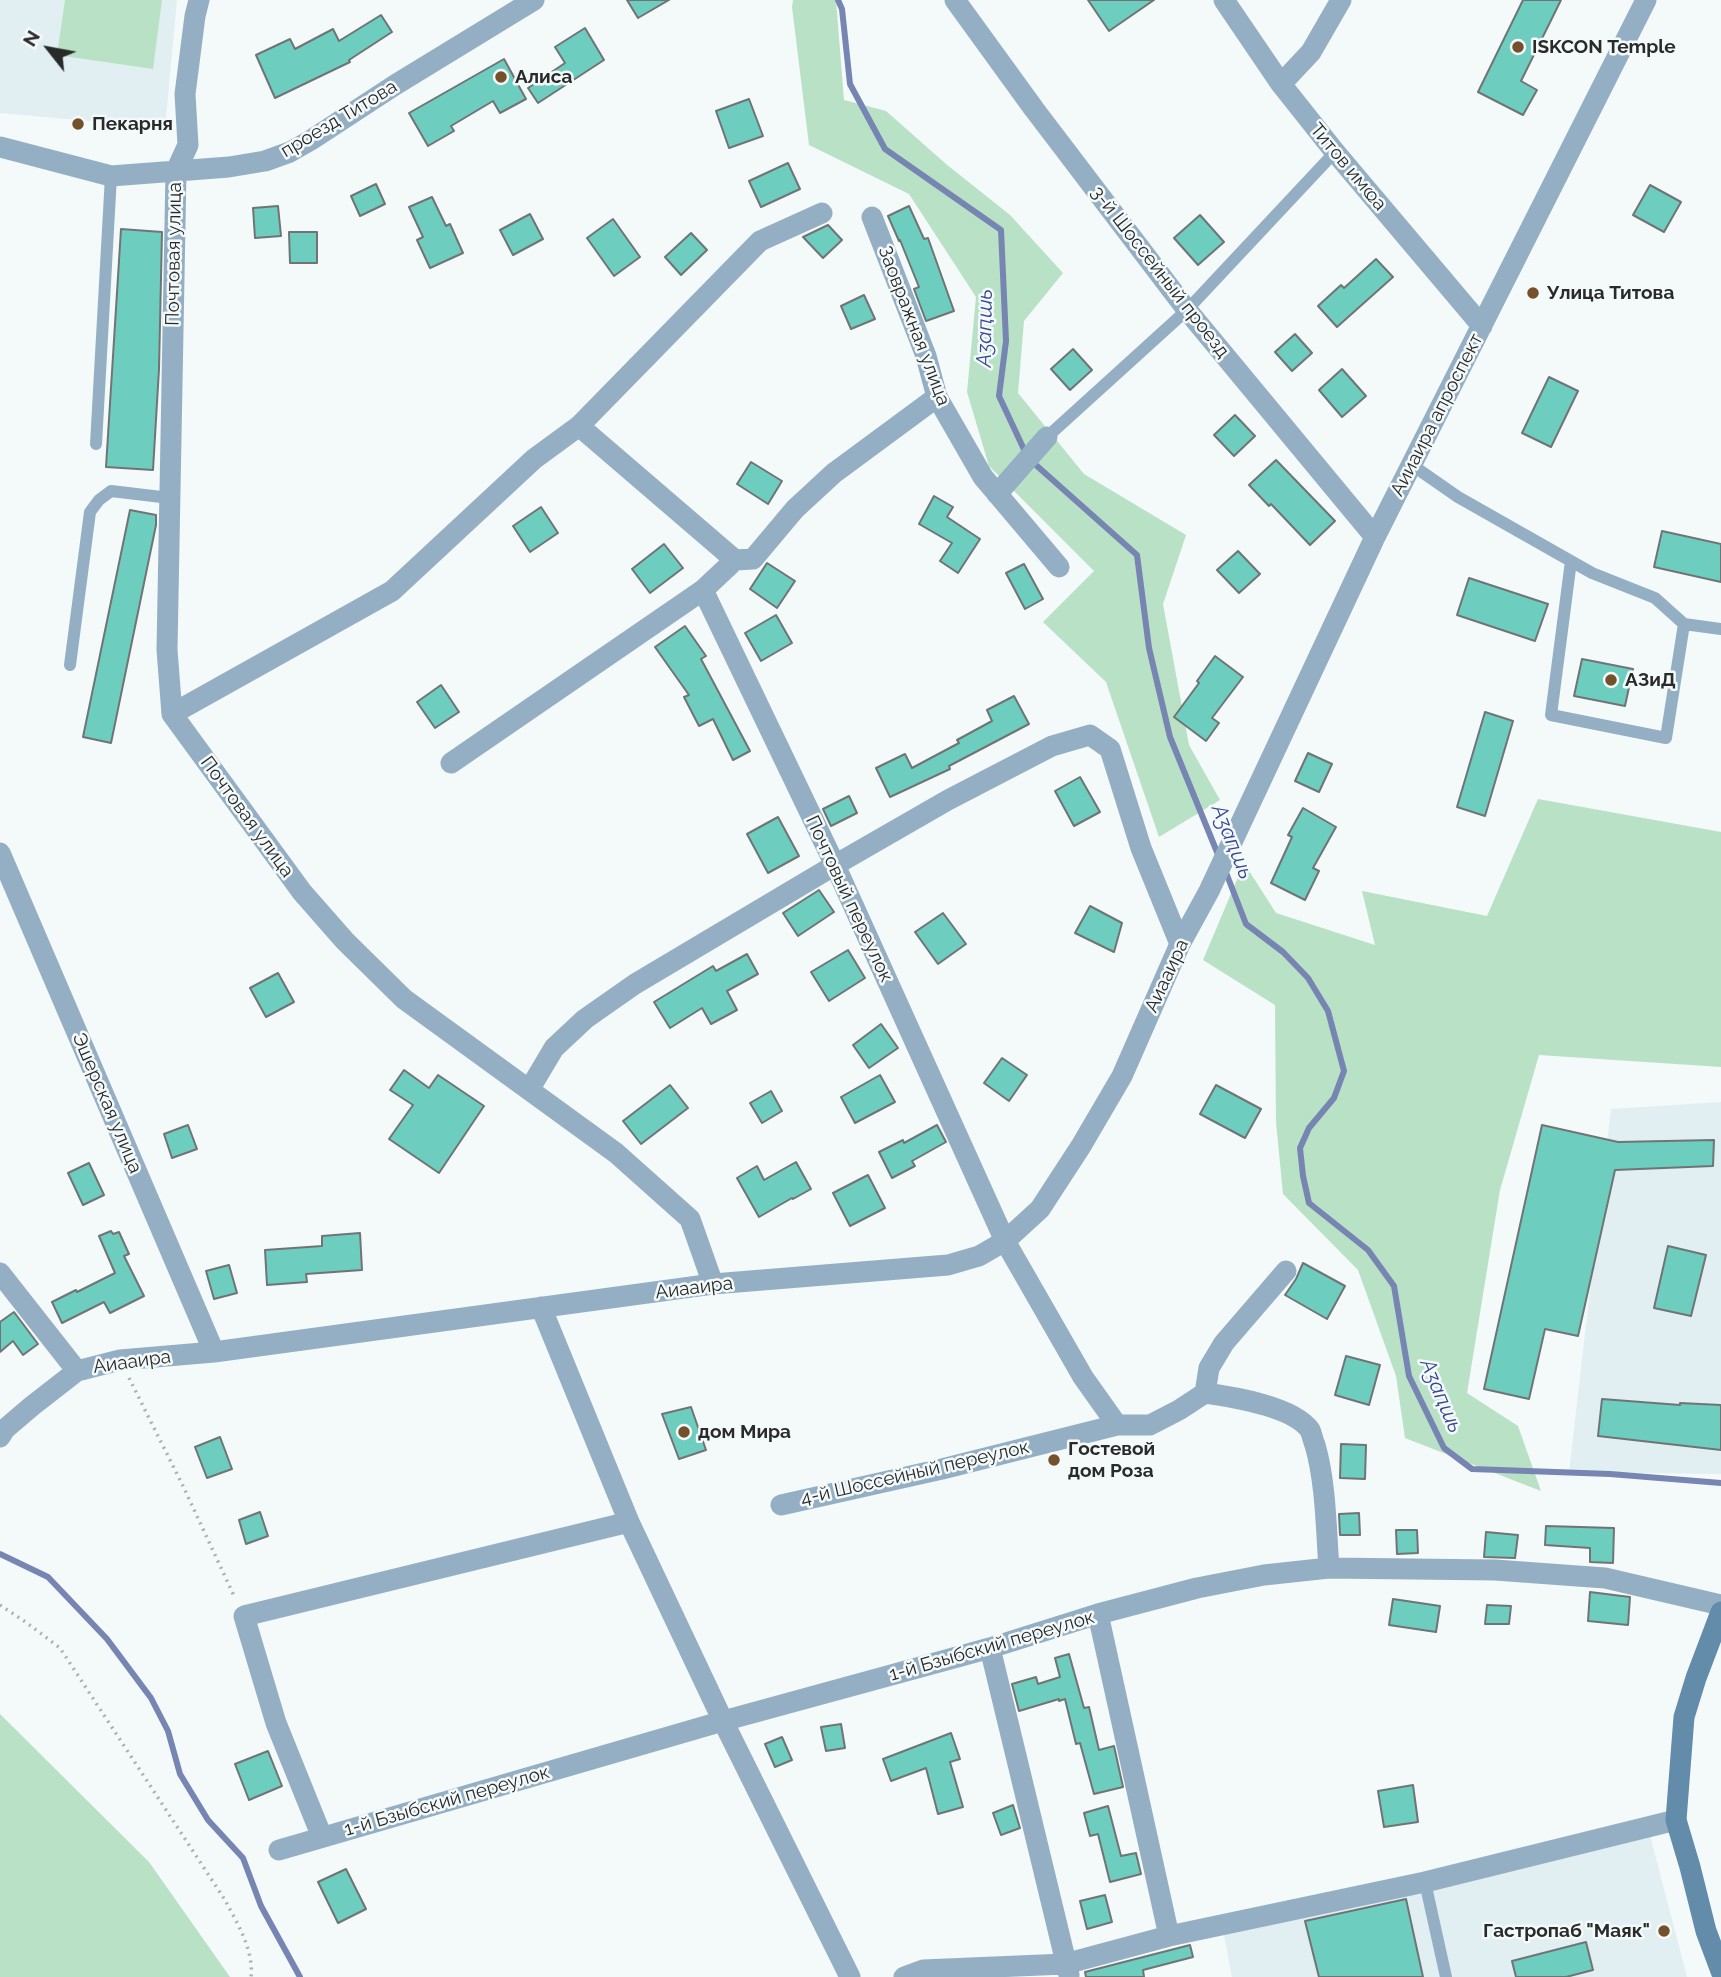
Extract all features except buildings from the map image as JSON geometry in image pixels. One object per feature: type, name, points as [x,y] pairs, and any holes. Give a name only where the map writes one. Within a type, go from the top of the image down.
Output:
[{"type":"main road","points":[[1721,1612],[1684,1717],[1676,1820],[1706,1931],[1721,1971]]},
{"type":"street","name":"Почтовая улица","points":[[199,0],[186,94],[188,145],[176,171],[167,650],[172,713],[302,892],[345,941],[404,999],[616,1153],[690,1219],[713,1284]]},
{"type":"street","name":"проезд Титова","points":[[0,147],[111,176],[229,167],[265,161],[290,152],[534,0]]},
{"type":"street","name":"3-й Шоссейный проезд","points":[[955,0],[1187,310],[1375,537]]},
{"type":"street","name":"Титов имҩа","points":[[1224,0],[1281,84],[1482,326]]},
{"type":"street","points":[[1281,84],[1311,52],[1341,0]]},
{"type":"street","name":"Аииаира апроспект","points":[[1236,833],[1375,537],[1646,0]]},
{"type":"street","points":[[172,713],[392,591],[534,459],[579,426],[760,241],[822,213]]},
{"type":"street","name":"Заовражная улица","points":[[872,217],[926,356],[937,397],[983,477],[1059,567]]},
{"type":"street","points":[[451,763],[703,590],[735,560],[752,559],[795,509],[834,473],[937,397]]},
{"type":"street","points":[[579,426],[735,560]]},
{"type":"street","points":[[997,494],[1047,437]]},
{"type":"street","name":"Почтовый переулок","points":[[703,590],[835,865],[1005,1241],[1083,1377],[1117,1424]]},
{"type":"street","points":[[529,1090],[554,1048],[585,1019],[635,984],[948,800],[1052,746],[1090,735],[1110,749],[1142,848],[1180,944]]},
{"type":"street","name":"Аиааира","points":[[0,1437],[14,1422],[77,1371],[120,1360],[214,1352],[713,1284],[948,1265],[979,1256],[1005,1241],[1040,1209],[1081,1146],[1122,1076],[1180,944],[1236,833]]},
{"type":"street","name":"Эшерская улица","points":[[0,853],[214,1352]]},
{"type":"street","points":[[1286,1271],[1224,1343],[1209,1368],[1205,1393],[1240,1398],[1274,1408],[1297,1418],[1310,1431],[1319,1461],[1329,1569]]},
{"type":"street","points":[[0,1273],[77,1371]]},
{"type":"street","points":[[541,1307],[629,1522],[723,1721],[850,1977]]},
{"type":"street","name":"4-й Шоссейный переулок","points":[[782,1504],[942,1469],[1117,1424],[1150,1425],[1205,1393]]},
{"type":"street","points":[[323,1836],[276,1723],[244,1616],[629,1522]]},
{"type":"street","name":"1-й Бзыбский переулок","points":[[279,1850],[723,1721],[990,1648],[1098,1614],[1197,1588],[1264,1576],[1329,1569],[1495,1570],[1605,1578],[1721,1605]]},
{"type":"street","points":[[1098,1614],[1169,1936]]},
{"type":"street","points":[[990,1648],[1067,1970]]},
{"type":"street","points":[[904,1977],[923,1970],[1067,1970],[1169,1936],[1425,1882],[1676,1820]]},
{"type":"lane","points":[[1047,437],[1187,310],[1335,152]]},
{"type":"lane","points":[[96,444],[111,176]]},
{"type":"lane","points":[[1412,465],[1458,498],[1592,573],[1655,598],[1684,624],[1721,629]]},
{"type":"lane","points":[[69,665],[90,512],[94,505],[111,491],[170,498]]},
{"type":"lane","points":[[1571,561],[1551,715],[1666,738],[1684,624]]},
{"type":"lane","points":[[1425,1882],[1446,1977]]},
{"type":"path","points":[[120,1360],[244,1616]]},
{"type":"path","points":[[0,1605],[60,1648],[225,1900],[244,1938],[251,1977]]},
{"type":"shaded area","points":[[0,0],[177,0],[165,128],[0,113]]},
{"type":"shaded area","points":[[1721,1102],[1721,1474],[1569,1472],[1611,1109]]},
{"type":"shaded area","points":[[1647,1824],[1687,1977],[1232,1977],[1221,1920]]},
{"type":"green space","points":[[65,0],[162,0],[153,69],[57,55]]},
{"type":"green space","points":[[793,0],[836,0],[844,100],[886,111],[1010,215],[1063,273],[1024,321],[1018,393],[1084,474],[1186,535],[1163,604],[1189,745],[1220,800],[1159,837],[1106,682],[1043,622],[1094,571],[989,466],[967,392],[976,297],[909,194],[809,145]]},
{"type":"green space","points":[[1538,799],[1721,832],[1721,1067],[1539,1055],[1500,1190],[1467,1393],[1518,1426],[1541,1491],[1405,1438],[1396,1376],[1358,1270],[1283,1194],[1276,1122],[1275,1005],[1203,960],[1244,863],[1276,913],[1375,945],[1362,891],[1487,916]]},
{"type":"green space","points":[[0,1714],[149,1862],[230,1977],[0,1977]]},
{"type":"waterway","name":"Аӡаԥшь","points":[[838,0],[842,9],[850,84],[885,149],[1001,230],[1006,341],[999,396],[1028,458],[1137,555],[1149,648],[1170,737],[1219,857]]},
{"type":"waterway","name":"Аӡаԥшь","points":[[1225,870],[1246,924],[1283,952],[1308,978],[1328,1011],[1344,1071],[1334,1098],[1309,1128],[1300,1148],[1309,1203],[1368,1250],[1394,1286],[1409,1376],[1444,1448],[1472,1469],[1610,1474],[1721,1483]]},
{"type":"waterway","points":[[0,1554],[48,1577],[107,1639],[151,1698],[168,1731],[180,1774],[208,1820],[243,1858],[261,1906],[300,1977]]},
{"type":"place","name":"ISKCON Temple","points":[[1518,47]]},
{"type":"place","name":"Алиса","points":[[501,77]]},
{"type":"place","name":"Пекарня","points":[[78,124]]},
{"type":"place","name":"Улица Титова","points":[[1533,293]]},
{"type":"place","name":"АЗиД","points":[[1611,680]]},
{"type":"place","name":"дом Мира","points":[[684,1432]]},
{"type":"place","name":"Гостевой дом Роза","points":[[1054,1460]]},
{"type":"place","name":"Гастропаб \"Маяк\"","points":[[1664,1931]]}]
